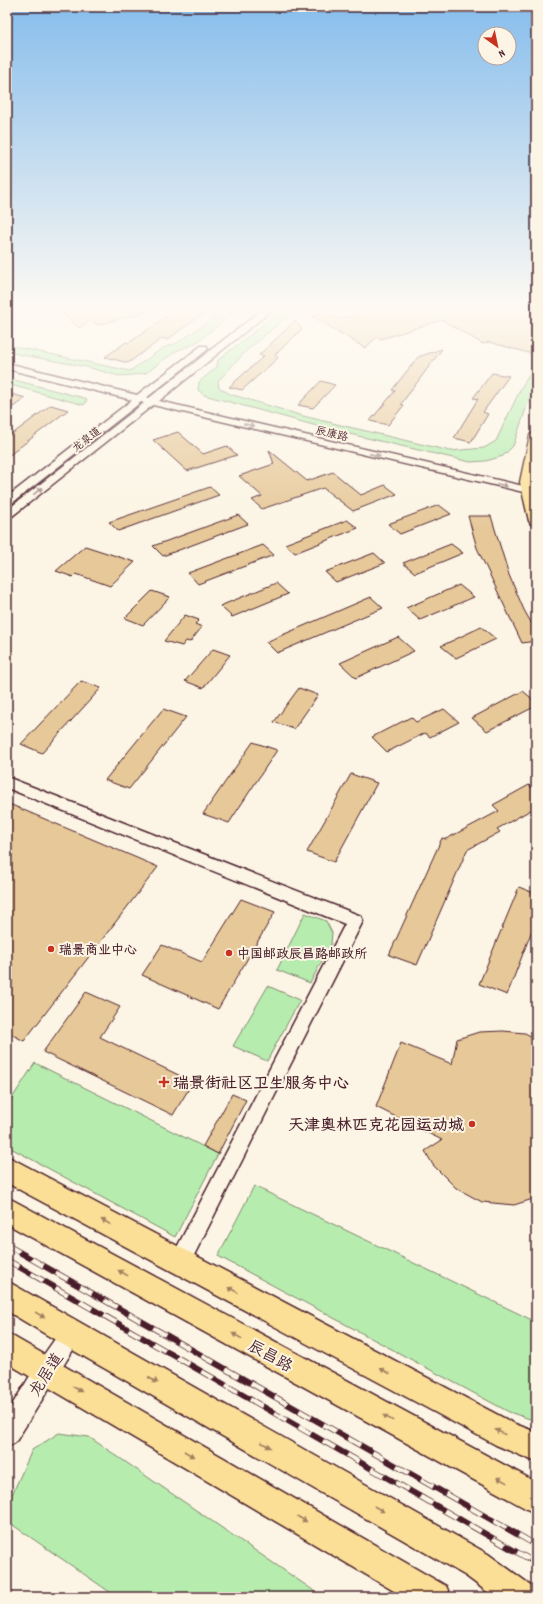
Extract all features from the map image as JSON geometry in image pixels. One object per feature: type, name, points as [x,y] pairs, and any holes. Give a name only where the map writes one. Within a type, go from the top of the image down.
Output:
[{"type":"main road","points":[[536,435],[532,487],[536,521]]},
{"type":"main road","points":[[7,1169],[506,1435],[536,1447]]},
{"type":"main road","name":"辰昌路","points":[[7,1210],[536,1499]]},
{"type":"main road","points":[[7,1295],[72,1334],[477,1565],[521,1597]]},
{"type":"main road","points":[[7,1348],[435,1597]]},
{"type":"street","name":"辰康路","points":[[66,381],[138,399],[532,487]]},
{"type":"street","name":"辰康路","points":[[100,381],[532,487]]},
{"type":"street","name":"龙泉道","points":[[7,502],[161,381]]},
{"type":"street","name":"龙泉道","points":[[7,516],[179,381]]},
{"type":"street","points":[[7,782],[355,921],[180,1262]]},
{"type":"street","name":"龙居道","points":[[7,1434],[46,1371],[72,1334]]},
{"type":"green space","points":[[7,381],[18,381],[87,400],[84,405],[7,384]]},
{"type":"green space","points":[[218,381],[219,388],[230,394],[303,416],[450,451],[484,448],[496,441],[525,381],[536,381],[536,389],[529,400],[513,446],[503,456],[486,461],[470,462],[328,429],[204,395],[198,390],[199,382]]},
{"type":"green space","points":[[305,913],[326,921],[332,933],[331,944],[310,983],[277,970]]},
{"type":"green space","points":[[268,986],[300,1000],[267,1061],[233,1046]]},
{"type":"green space","points":[[35,1063],[218,1154],[175,1237],[7,1146],[7,1106]]},
{"type":"green space","points":[[254,1186],[536,1322],[536,1421],[509,1412],[218,1256]]},
{"type":"green space","points":[[59,1433],[89,1437],[323,1597],[117,1597],[7,1521],[7,1506],[32,1450]]},
{"type":"building","points":[[236,381],[252,381],[242,390],[229,387]]},
{"type":"building","points":[[321,381],[335,385],[313,408],[298,405]]},
{"type":"building","points":[[399,381],[418,381],[401,404],[404,405],[388,425],[370,421],[395,391],[392,390]]},
{"type":"building","points":[[486,381],[505,381],[483,412],[488,414],[471,442],[454,438],[478,399],[473,398]]},
{"type":"building","points":[[7,393],[26,398],[7,411]]},
{"type":"building","points":[[51,405],[68,410],[7,457],[7,438]]},
{"type":"building","points":[[178,432],[203,454],[227,446],[237,455],[187,471],[153,440]]},
{"type":"building","points":[[269,450],[307,481],[333,472],[361,495],[385,485],[397,494],[353,511],[323,488],[262,509],[252,500],[262,496],[239,476],[274,464]]},
{"type":"building","points":[[210,487],[219,495],[118,531],[109,522]]},
{"type":"building","points":[[439,505],[451,514],[400,534],[388,524]]},
{"type":"building","points":[[238,515],[248,524],[163,556],[153,546]]},
{"type":"building","points":[[468,516],[491,516],[509,575],[524,610],[536,631],[536,641],[522,643],[477,548]]},
{"type":"building","points":[[347,520],[358,528],[295,553],[285,544]]},
{"type":"building","points":[[451,544],[463,553],[415,573],[403,563]]},
{"type":"building","points":[[263,545],[274,555],[198,584],[188,573]]},
{"type":"building","points":[[85,546],[135,562],[110,586],[76,574],[73,577],[56,571]]},
{"type":"building","points":[[374,553],[385,563],[336,582],[325,572]]},
{"type":"building","points":[[276,583],[288,594],[232,617],[220,606]]},
{"type":"building","points":[[459,585],[474,597],[420,620],[406,608]]},
{"type":"building","points":[[152,591],[170,597],[143,625],[125,618]]},
{"type":"building","points":[[371,597],[383,608],[277,653],[266,642]]},
{"type":"building","points":[[185,615],[199,620],[195,624],[202,627],[190,642],[186,641],[182,646],[164,641]]},
{"type":"building","points":[[481,627],[496,639],[456,658],[441,646]]},
{"type":"building","points":[[398,637],[414,651],[356,678],[340,663]]},
{"type":"building","points":[[213,649],[230,655],[203,688],[185,681]]},
{"type":"building","points":[[81,681],[101,688],[42,753],[21,744]]},
{"type":"building","points":[[299,688],[318,695],[294,729],[274,722]]},
{"type":"building","points":[[523,691],[536,702],[536,706],[487,731],[472,718]]},
{"type":"building","points":[[163,709],[186,717],[129,789],[105,780]]},
{"type":"building","points":[[444,709],[459,722],[430,737],[425,733],[387,752],[372,737],[411,717],[416,722]]},
{"type":"building","points":[[253,742],[277,750],[229,823],[203,814]]},
{"type":"building","points":[[351,774],[377,783],[334,862],[307,852]]},
{"type":"building","points":[[529,785],[536,792],[536,807],[497,829],[500,832],[467,850],[417,965],[389,955],[442,838],[446,839],[499,811],[493,805]]},
{"type":"building","name":"瑞景商业中心","points":[[7,803],[158,867],[24,1041],[7,1032]]},
{"type":"building","points":[[519,887],[536,894],[536,920],[507,995],[479,984]]},
{"type":"building","name":"中国邮政辰昌路邮政所","points":[[241,899],[275,912],[218,1009],[142,975],[162,945],[202,962]]},
{"type":"building","points":[[86,992],[120,1007],[100,1037],[193,1082],[173,1115],[43,1052]]},
{"type":"building","name":"天津奥林匹克花园运动城","points":[[503,1031],[525,1033],[536,1039],[536,1198],[514,1205],[482,1202],[456,1188],[433,1165],[425,1151],[442,1140],[376,1107],[401,1043],[452,1064],[457,1039],[479,1032]]},
{"type":"building","points":[[232,1094],[246,1100],[218,1154],[203,1146]]},
{"type":"railway","points":[[7,1245],[536,1545]]},
{"type":"railway","points":[[7,1260],[536,1563]]},
{"type":"place","name":"瑞景商业中心","points":[[51,949]]},
{"type":"place","name":"中国邮政辰昌路邮政所","points":[[229,953]]},
{"type":"place","name":"瑞景街社区卫生服务中心","points":[[164,1082]]},
{"type":"place","name":"天津奥林匹克花园运动城","points":[[472,1124]]}]
